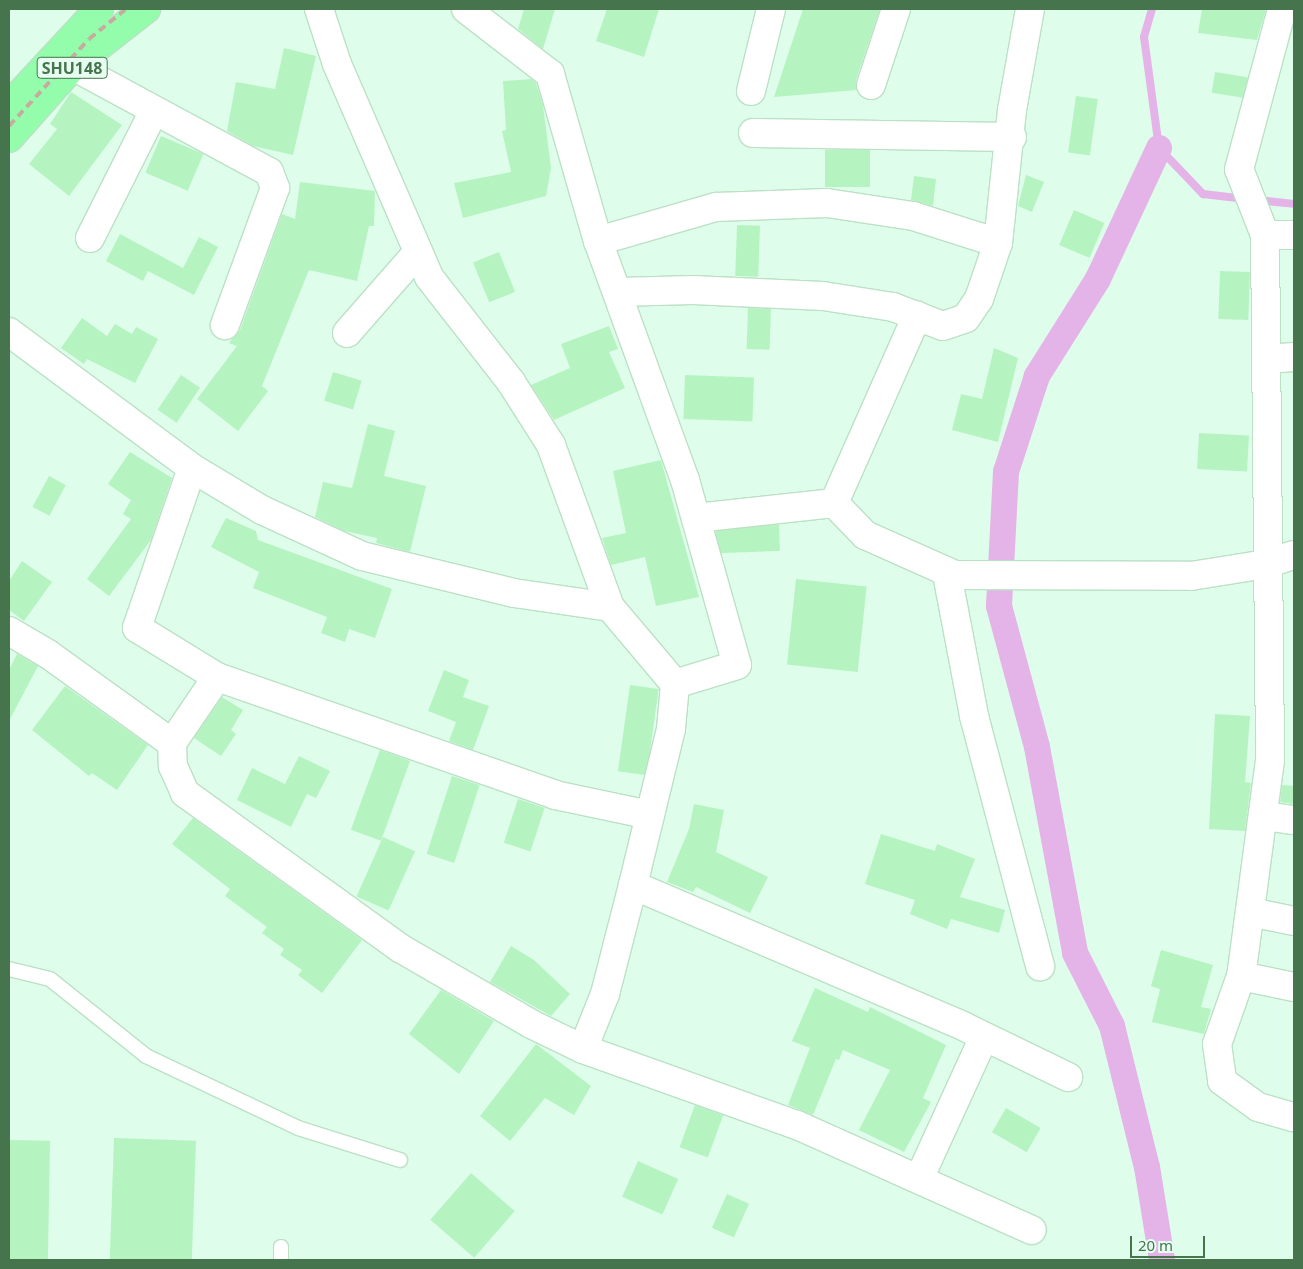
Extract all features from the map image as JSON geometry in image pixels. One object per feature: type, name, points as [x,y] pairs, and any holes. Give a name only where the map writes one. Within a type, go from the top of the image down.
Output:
[{"type":"highway","name":"SHU148","points":[[11,102],[100,9]]},
{"type":"highway","name":"SHU148","points":[[9,138],[73,66],[146,9]]},
{"type":"street","points":[[319,9],[337,64],[429,277],[511,382],[551,445],[610,607],[675,684],[671,729],[633,885],[605,994],[583,1049]]},
{"type":"street","points":[[466,9],[550,74],[598,240],[696,518],[737,665],[675,684]]},
{"type":"street","points":[[751,91],[771,9]]},
{"type":"street","points":[[871,85],[896,9]]},
{"type":"street","points":[[617,292],[693,290],[823,296],[893,307],[943,326],[966,318],[979,299],[998,243],[1012,137],[1012,110],[1030,9]]},
{"type":"street","points":[[1282,9],[1240,169],[1265,235],[1266,564],[1282,761],[1264,816],[1241,976],[1217,1044],[1222,1081],[1258,1107],[1294,1117]]},
{"type":"street","points":[[73,66],[153,112],[269,172],[275,188],[225,325]]},
{"type":"street","points":[[90,238],[153,112]]},
{"type":"street","points":[[753,133],[1012,137]]},
{"type":"street","points":[[598,240],[716,207],[827,203],[913,216],[998,243]]},
{"type":"street","points":[[1265,235],[1294,235]]},
{"type":"street","points":[[348,333],[418,252]]},
{"type":"street","points":[[834,503],[917,316]]},
{"type":"street","points":[[12,339],[192,468],[262,510],[362,556],[514,593],[610,607]]},
{"type":"street","points":[[1266,359],[1294,357]]},
{"type":"street","points":[[192,468],[137,628],[217,677],[555,795],[650,815]]},
{"type":"street","points":[[696,518],[834,503]]},
{"type":"street","points":[[834,503],[865,535],[951,575],[1020,577],[1191,576],[1266,564],[1294,555]]},
{"type":"street","points":[[951,575],[974,716],[1040,966]]},
{"type":"street","points":[[9,631],[48,654],[172,744]]},
{"type":"street","points":[[217,677],[172,744],[173,766],[185,793],[400,948],[531,1024],[583,1049],[797,1125],[1032,1230]]},
{"type":"street","points":[[1264,816],[1294,820]]},
{"type":"street","points":[[633,885],[984,1036],[1068,1077]]},
{"type":"street","points":[[1250,912],[1294,921]]},
{"type":"street","points":[[1241,976],[1294,987]]},
{"type":"street","points":[[919,1179],[984,1036]]},
{"type":"lane","points":[[9,969],[50,979],[146,1056],[161,1064],[298,1128],[400,1160]]},
{"type":"building","points":[[524,9],[555,9],[543,49],[518,29]]},
{"type":"building","points":[[607,9],[659,9],[644,57],[596,41]]},
{"type":"building","points":[[803,9],[880,9],[856,80],[857,90],[774,97]]},
{"type":"building","points":[[1202,9],[1266,9],[1257,40],[1198,33]]},
{"type":"building","points":[[284,48],[316,56],[293,155],[253,146],[227,131],[236,82],[275,89]]},
{"type":"building","points":[[1215,72],[1248,77],[1244,98],[1212,93]]},
{"type":"building","points":[[531,79],[536,83],[543,105],[551,168],[546,196],[463,218],[454,183],[511,172],[502,131],[506,130],[503,81]]},
{"type":"building","points":[[71,92],[122,125],[69,196],[29,164],[57,129],[50,124]]},
{"type":"building","points":[[1076,96],[1098,99],[1090,156],[1068,152]]},
{"type":"building","points":[[161,136],[203,154],[188,191],[145,173]]},
{"type":"building","points":[[825,150],[870,150],[870,187],[825,187]]},
{"type":"building","points":[[1026,175],[1044,182],[1032,212],[1018,206]]},
{"type":"building","points":[[914,176],[936,179],[933,206],[911,200]]},
{"type":"building","points":[[300,182],[375,191],[374,226],[369,226],[357,281],[309,270],[262,386],[268,391],[238,431],[197,399],[237,346],[229,343],[240,330],[282,214],[295,219]]},
{"type":"building","points":[[1074,210],[1104,223],[1090,258],[1059,245]]},
{"type":"building","points":[[737,225],[760,226],[758,277],[735,276]]},
{"type":"building","points":[[120,234],[183,268],[199,237],[218,247],[194,295],[148,271],[143,281],[106,261]]},
{"type":"building","points":[[499,252],[515,292],[489,302],[473,262]]},
{"type":"building","points":[[1220,271],[1250,272],[1248,320],[1218,319]]},
{"type":"building","points":[[748,308],[771,309],[770,350],[747,349]]},
{"type":"building","points":[[82,318],[107,336],[115,324],[132,334],[136,327],[158,339],[135,383],[87,359],[84,364],[61,348]]},
{"type":"building","points":[[609,326],[618,349],[609,352],[625,388],[554,420],[531,385],[570,368],[561,344]]},
{"type":"building","points":[[994,348],[1018,358],[998,442],[952,430],[961,394],[982,399]]},
{"type":"building","points":[[333,372],[362,381],[353,409],[324,401]]},
{"type":"building","points":[[181,375],[200,388],[177,423],[158,410]]},
{"type":"building","points":[[685,375],[754,377],[752,421],[683,419]]},
{"type":"building","points":[[368,424],[395,431],[384,476],[426,486],[410,552],[376,543],[377,538],[344,531],[315,517],[323,482],[352,488]]},
{"type":"building","points":[[1199,433],[1249,436],[1247,472],[1197,469]]},
{"type":"building","points":[[130,452],[172,478],[151,540],[109,596],[87,579],[131,519],[123,514],[131,500],[108,484]]},
{"type":"building","points":[[661,460],[699,597],[656,606],[645,557],[611,565],[602,538],[626,533],[613,471]]},
{"type":"building","points":[[49,476],[66,485],[49,516],[33,507]]},
{"type":"building","points":[[226,518],[256,531],[258,540],[392,589],[375,638],[349,629],[345,642],[321,633],[327,617],[253,588],[259,572],[211,547]]},
{"type":"building","points":[[779,525],[780,551],[717,553],[716,527]]},
{"type":"building","points":[[22,561],[52,582],[24,621],[9,610],[9,581]]},
{"type":"building","points":[[796,579],[867,586],[858,672],[787,665]]},
{"type":"building","points":[[17,654],[38,666],[9,721],[9,670]]},
{"type":"building","points":[[444,670],[469,680],[463,697],[489,706],[473,750],[449,741],[456,722],[428,711]]},
{"type":"building","points":[[630,685],[659,689],[647,775],[618,771]]},
{"type":"building","points":[[65,686],[148,745],[117,790],[92,773],[89,776],[32,730]]},
{"type":"building","points":[[222,697],[243,710],[231,730],[236,734],[221,756],[194,738]]},
{"type":"building","points":[[1215,714],[1250,716],[1245,782],[1251,783],[1245,831],[1209,829]]},
{"type":"building","points":[[380,750],[410,761],[381,841],[351,830]]},
{"type":"building","points":[[299,756],[330,771],[316,798],[307,794],[291,827],[237,800],[252,768],[285,784]]},
{"type":"building","points":[[452,776],[480,785],[454,863],[427,854]]},
{"type":"building","points":[[1282,785],[1294,786],[1294,804],[1280,802]]},
{"type":"building","points":[[518,799],[545,808],[530,851],[504,843]]},
{"type":"building","points":[[694,804],[724,810],[716,852],[768,877],[750,913],[696,887],[693,892],[667,882],[689,829]]},
{"type":"building","points":[[193,818],[362,940],[322,993],[298,975],[302,970],[280,955],[284,949],[262,933],[267,927],[225,896],[230,889],[172,844]]},
{"type":"building","points":[[881,834],[935,851],[937,844],[975,859],[960,897],[1005,910],[999,933],[951,919],[947,929],[910,914],[915,900],[865,884]]},
{"type":"building","points":[[383,837],[415,851],[389,911],[357,896]]},
{"type":"building","points":[[511,946],[534,960],[570,994],[551,1016],[490,982]]},
{"type":"building","points":[[1161,950],[1213,965],[1201,1007],[1211,1009],[1204,1034],[1152,1022],[1160,989],[1151,986]]},
{"type":"building","points":[[815,988],[868,1012],[870,1007],[946,1045],[923,1098],[931,1102],[904,1152],[859,1130],[890,1070],[843,1050],[839,1060],[836,1059],[813,1115],[788,1105],[810,1048],[792,1041]]},
{"type":"building","points":[[441,990],[494,1021],[459,1074],[409,1034]]},
{"type":"building","points":[[536,1044],[591,1086],[574,1115],[545,1098],[510,1141],[480,1116]]},
{"type":"building","points":[[695,1105],[723,1115],[708,1158],[680,1147]]},
{"type":"building","points":[[1006,1108],[1041,1128],[1027,1152],[992,1132]]},
{"type":"building","points":[[114,1138],[196,1141],[192,1260],[110,1260]]},
{"type":"building","points":[[9,1140],[50,1141],[48,1260],[9,1260]]},
{"type":"building","points":[[638,1161],[678,1179],[662,1215],[622,1197]]},
{"type":"building","points":[[471,1173],[515,1211],[474,1258],[430,1220]]},
{"type":"building","points":[[727,1194],[749,1204],[734,1238],[712,1228]]},
{"type":"waterway","points":[[1152,9],[1144,37],[1159,148],[1203,194],[1246,199]]},
{"type":"waterway","points":[[1159,148],[1098,279],[1037,376],[1006,472],[999,606],[1037,747],[1075,953],[1112,1026],[1147,1167],[1162,1260]]},
{"type":"waterway","points":[[1257,200],[1294,204]]},
{"type":"railway","points":[[9,126],[89,39],[126,9]]}]
